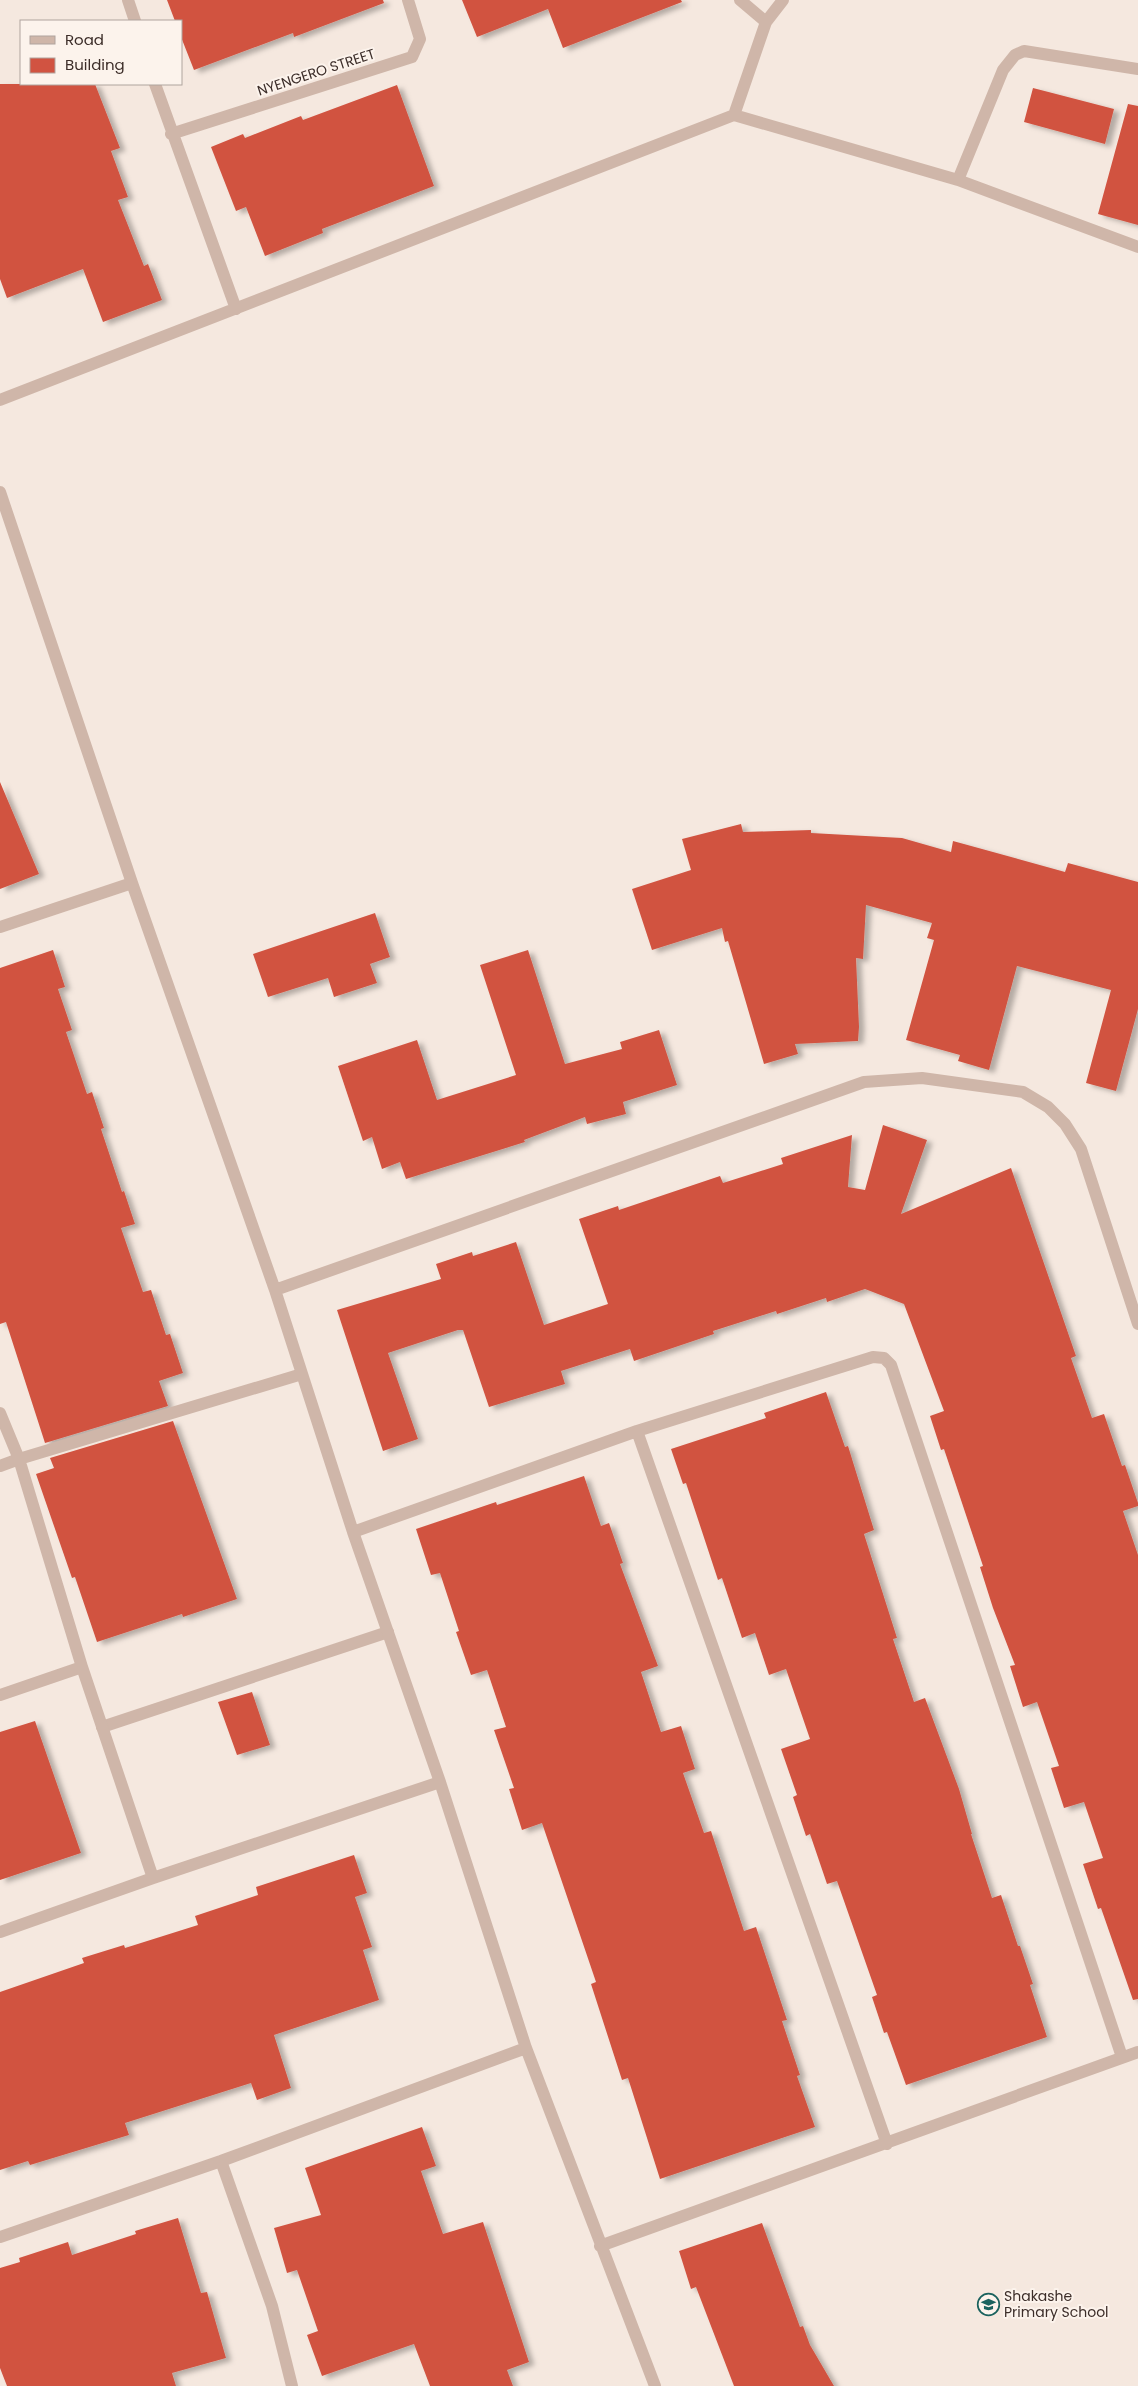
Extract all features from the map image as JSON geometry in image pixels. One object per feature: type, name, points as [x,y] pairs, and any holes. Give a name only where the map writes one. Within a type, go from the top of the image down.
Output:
[{"type":"street","points":[[128,0],[135,20]]},
{"type":"street","name":"NYENGERO STREET","points":[[172,134],[412,57],[420,39],[408,0]]},
{"type":"street","points":[[740,0],[766,22]]},
{"type":"street","points":[[734,115],[766,22],[783,0]]},
{"type":"street","points":[[958,180],[1003,70],[1015,54],[1024,51],[1138,69]]},
{"type":"street","points":[[155,85],[236,309]]},
{"type":"street","points":[[0,400],[734,115],[958,180],[1138,247]]},
{"type":"street","points":[[0,492],[132,883],[275,1290],[353,1532],[440,1782],[526,2048],[655,2386]]},
{"type":"street","points":[[0,927],[132,883]]},
{"type":"street","points":[[275,1290],[864,1082],[922,1078],[1023,1092],[1048,1107],[1065,1124],[1081,1150],[1138,1324]]},
{"type":"street","points":[[353,1532],[637,1431],[873,1357],[884,1358],[891,1365],[1122,2057]]},
{"type":"street","points":[[0,1466],[302,1374]]},
{"type":"street","points":[[0,1413],[19,1459],[82,1667],[153,1878]]},
{"type":"street","points":[[637,1431],[887,2144]]},
{"type":"street","points":[[102,1728],[388,1632]]},
{"type":"street","points":[[0,1695],[82,1667]]},
{"type":"street","points":[[0,1932],[153,1878],[440,1782]]},
{"type":"street","points":[[0,2236],[221,2161],[526,2048]]},
{"type":"street","points":[[600,2246],[1138,2052]]},
{"type":"street","points":[[221,2161],[272,2306],[292,2386]]},
{"type":"building","points":[[167,0],[383,0],[384,3],[294,37],[293,33],[194,70],[182,40],[182,20],[175,20]]},
{"type":"building","points":[[462,0],[681,0],[682,2],[563,48],[548,9],[477,37]]},
{"type":"building","points":[[0,84],[95,85],[120,148],[111,151],[128,197],[118,200],[144,266],[148,264],[162,300],[103,322],[83,269],[7,298],[0,279]]},
{"type":"building","points":[[397,85],[434,186],[322,229],[323,233],[265,256],[246,207],[236,211],[211,147],[243,134],[245,138],[301,116],[303,120]]},
{"type":"building","points":[[1033,88],[1114,109],[1105,144],[1024,122]]},
{"type":"building","points":[[1128,104],[1138,106],[1138,225],[1098,214]]},
{"type":"building","points":[[0,782],[39,874],[0,889]]},
{"type":"building","points":[[741,824],[743,832],[811,830],[811,833],[902,838],[951,852],[953,841],[1065,872],[1068,863],[1138,882],[1138,1009],[1116,1091],[1086,1083],[1111,990],[1017,966],[989,1070],[958,1061],[960,1055],[906,1040],[934,940],[927,938],[932,923],[866,905],[863,959],[856,958],[858,1041],[795,1044],[798,1054],[764,1064],[728,941],[725,942],[722,928],[652,950],[632,889],[691,870],[682,839]]},
{"type":"building","points":[[375,913],[390,957],[370,964],[377,983],[334,997],[328,978],[268,997],[253,954]]},
{"type":"building","points":[[53,950],[65,987],[58,989],[72,1030],[66,1032],[87,1094],[92,1092],[104,1128],[101,1129],[135,1224],[121,1228],[143,1292],[151,1290],[166,1335],[170,1334],[183,1373],[159,1381],[168,1406],[45,1443],[6,1322],[0,1324],[0,968]]},
{"type":"building","points":[[528,950],[565,1064],[622,1049],[620,1042],[659,1030],[677,1085],[623,1102],[626,1114],[587,1124],[585,1117],[524,1140],[525,1142],[406,1179],[400,1162],[382,1169],[372,1137],[363,1141],[338,1066],[417,1040],[437,1100],[516,1075],[480,965]]},
{"type":"building","points":[[883,1125],[927,1140],[901,1214],[1011,1168],[1076,1356],[1071,1358],[1092,1418],[1104,1414],[1122,1466],[1125,1465],[1138,1503],[1138,1506],[1123,1511],[1138,1555],[1138,1999],[1133,2000],[1101,1908],[1098,1909],[1083,1864],[1103,1858],[1084,1802],[1064,1808],[1051,1768],[1059,1766],[1037,1702],[1023,1707],[1010,1666],[1015,1665],[993,1608],[980,1567],[983,1566],[944,1449],[941,1450],[930,1416],[944,1411],[904,1304],[865,1289],[827,1302],[826,1298],[777,1314],[776,1311],[713,1331],[714,1334],[634,1361],[630,1349],[561,1371],[565,1384],[489,1407],[463,1330],[458,1330],[388,1353],[418,1439],[383,1451],[337,1310],[441,1279],[436,1264],[472,1252],[473,1256],[516,1242],[544,1325],[608,1304],[579,1219],[618,1206],[619,1210],[720,1176],[723,1183],[783,1164],[781,1158],[852,1135],[848,1187],[865,1190]]},
{"type":"building","points":[[826,1392],[845,1447],[848,1446],[874,1530],[864,1534],[897,1638],[893,1639],[914,1702],[925,1698],[959,1789],[971,1834],[992,1898],[1001,1895],[1018,1946],[1020,1946],[1033,1984],[1030,1985],[1047,2037],[906,2085],[887,2032],[884,2033],[872,1997],[877,1995],[837,1881],[827,1884],[810,1834],[806,1836],[793,1797],[797,1795],[781,1749],[810,1739],[786,1669],[769,1675],[755,1633],[742,1638],[722,1578],[718,1580],[686,1483],[683,1484],[671,1449],[766,1418],[764,1413]]},
{"type":"building","points":[[173,1421],[237,1599],[183,1617],[182,1614],[97,1642],[75,1577],[72,1578],[36,1474],[54,1468],[50,1458]]},
{"type":"building","points":[[584,1476],[601,1526],[609,1523],[623,1563],[620,1564],[658,1666],[641,1672],[661,1732],[681,1726],[695,1769],[683,1773],[704,1833],[711,1831],[744,1931],[756,1927],[787,2020],[782,2021],[800,2075],[797,2076],[815,2127],[660,2179],[628,2078],[622,2080],[591,1984],[596,1982],[542,1823],[522,1830],[509,1789],[514,1788],[494,1730],[506,1727],[487,1670],[471,1675],[456,1632],[459,1631],[440,1573],[431,1575],[416,1529],[496,1502],[497,1505]]},
{"type":"building","points":[[252,1692],[270,1745],[237,1755],[218,1702]]},
{"type":"building","points":[[35,1721],[81,1853],[0,1880],[0,1732]]},
{"type":"building","points":[[354,1855],[367,1893],[355,1897],[372,1947],[363,1950],[379,2000],[274,2035],[291,2088],[257,2100],[251,2083],[125,2123],[129,2135],[30,2165],[28,2161],[0,2170],[0,1992],[84,1963],[82,1958],[124,1945],[125,1948],[198,1925],[195,1916],[258,1895],[256,1887]]},
{"type":"building","points":[[422,2127],[436,2166],[421,2171],[443,2234],[483,2222],[529,2362],[507,2370],[513,2386],[430,2386],[414,2344],[322,2376],[307,2335],[318,2331],[297,2270],[287,2273],[274,2228],[321,2215],[305,2168]]},
{"type":"building","points":[[178,2218],[201,2293],[207,2292],[226,2358],[172,2373],[176,2386],[7,2386],[0,2368],[0,2268],[20,2262],[19,2258],[68,2242],[72,2255],[136,2234],[135,2231]]},
{"type":"building","points":[[762,2223],[800,2327],[803,2326],[810,2345],[834,2386],[734,2386],[696,2287],[691,2289],[679,2251]]},
{"type":"place","name":"Shakashe Primary School","points":[[988,2304]]}]
